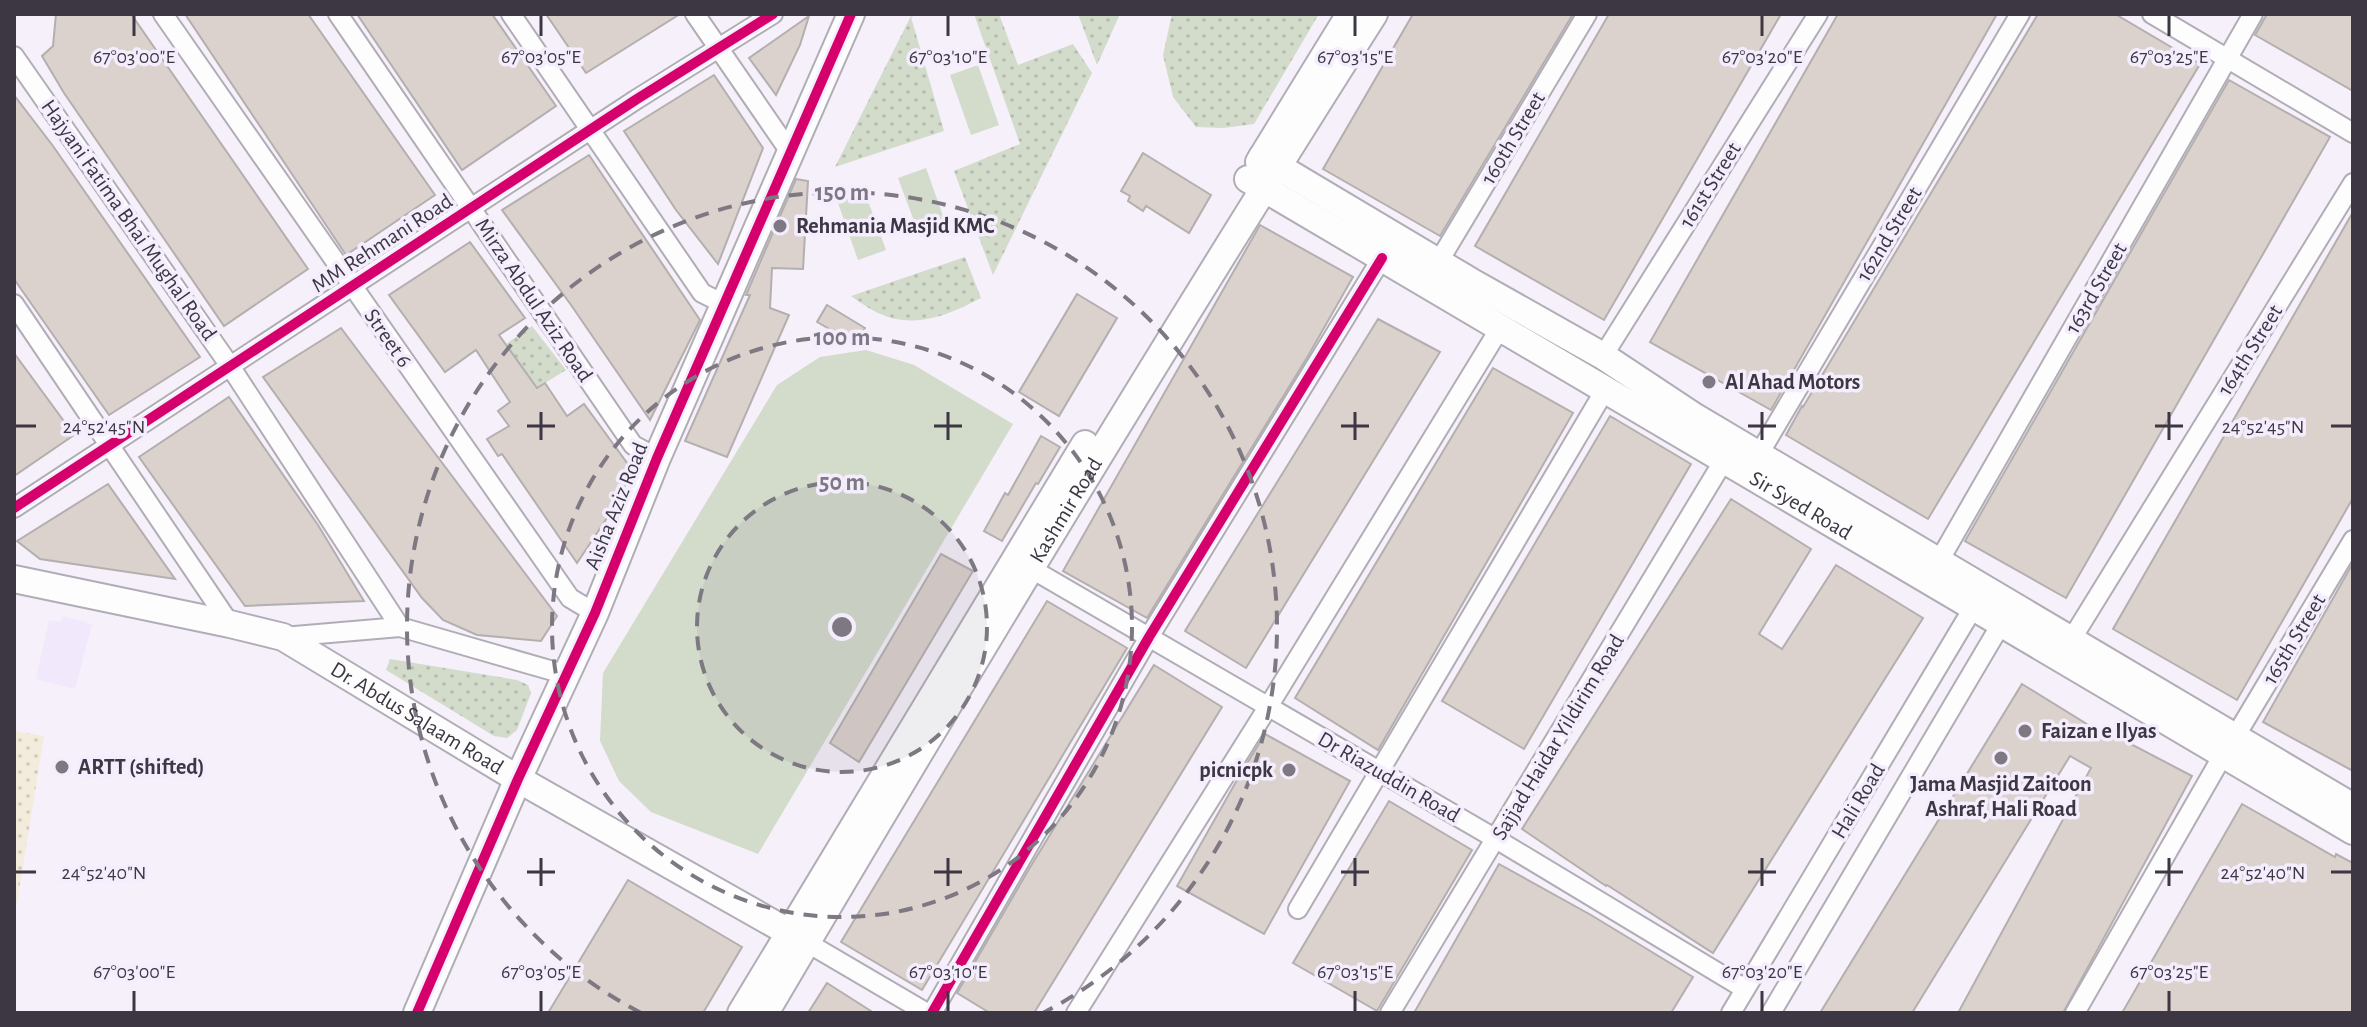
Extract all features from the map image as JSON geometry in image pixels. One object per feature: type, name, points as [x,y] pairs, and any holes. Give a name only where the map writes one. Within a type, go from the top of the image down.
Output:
[{"type":"main road","name":"Aisha Aziz Road","points":[[417,1013],[518,779],[595,613],[657,458],[851,14]]},
{"type":"main road","name":"Kashmir Road","points":[[741,1013],[798,937],[1030,568],[1263,172],[1350,14]]},
{"type":"main road","name":"Kashmir Road","points":[[765,1013],[798,937],[1015,557],[1263,172],[1374,14]]},
{"type":"main road","name":"Sir Syed Road","points":[[1263,172],[1382,258],[1464,291],[1603,356],[1690,426],[1724,460],[1979,598],[2277,774],[2353,831]]},
{"type":"main road","name":"Sir Syed Road","points":[[1263,172],[1439,261],[1500,328],[1605,390],[1759,454],[1939,561],[1979,598]]},
{"type":"main road","name":"Dr. Abdus Salaam Road","points":[[14,579],[283,637],[518,779],[798,937]]},
{"type":"main road","name":"Sir Syed Road","points":[[2006,614],[2071,640],[2229,746]]},
{"type":"main road","name":"Sir Syed Road","points":[[2277,774],[2353,807]]},
{"type":"street","name":"Street 6","points":[[163,14],[570,598],[595,613]]},
{"type":"street","name":"Mirza Abdul Aziz Road","points":[[338,14],[633,445],[657,458]]},
{"type":"street","points":[[511,14],[702,293],[724,304]]},
{"type":"street","points":[[695,14],[790,152]]},
{"type":"street","name":"MM Rehmani Road","points":[[14,508],[773,14]]},
{"type":"street","name":"160th Street","points":[[1439,261],[1587,14]]},
{"type":"street","name":"161st Street","points":[[1603,356],[1818,14]]},
{"type":"street","name":"162nd Street","points":[[1759,454],[2020,14]]},
{"type":"street","points":[[2152,14],[2353,133]]},
{"type":"street","name":"163rd Street","points":[[1939,561],[2253,14]]},
{"type":"street","name":"Hajyani Fatima Bhai Mughal Road","points":[[14,56],[230,366],[400,627]]},
{"type":"street","name":"164th Street","points":[[2071,640],[2353,183]]},
{"type":"street","points":[[798,937],[930,1013],[1149,637],[1382,258]]},
{"type":"street","points":[[14,304],[230,624]]},
{"type":"street","points":[[1076,1013],[1500,328]]},
{"type":"street","points":[[1298,909],[1605,390]]},
{"type":"street","name":"Sajjad Haidar Yildirim Road","points":[[1390,1013],[1724,460]]},
{"type":"street","name":"165th Street","points":[[2075,1013],[2229,746],[2353,540]]},
{"type":"street","name":"Dr Riazuddin Road","points":[[1030,568],[1748,984],[1777,1008]]},
{"type":"street","name":"Hali Road","points":[[1735,1011],[1748,984],[1979,598]]},
{"type":"street","name":"Hali Road","points":[[1777,1008],[2006,614]]},
{"type":"street","points":[[283,637],[400,627],[567,675]]},
{"type":"shaded area","points":[[63,616],[92,624],[75,689],[36,679],[49,620],[61,622]]},
{"type":"green space","points":[[912,14],[919,14],[911,17],[944,131],[835,167]]},
{"type":"green space","points":[[974,14],[999,14],[1018,65],[1073,44],[1092,73],[993,275],[954,171],[1020,144]]},
{"type":"green space","points":[[1078,14],[1120,14],[1097,65]]},
{"type":"green space","points":[[1172,14],[1319,14],[1254,124],[1223,128],[1196,127],[1173,97],[1163,55]]},
{"type":"green space","points":[[978,65],[999,125],[971,135],[950,75]]},
{"type":"green space","points":[[926,168],[947,227],[920,237],[898,178]]},
{"type":"green space","points":[[864,190],[886,250],[858,260],[837,200]]},
{"type":"green space","points":[[965,257],[981,298],[944,315],[918,320],[892,318],[851,296]]},
{"type":"green space","points":[[532,326],[566,370],[537,388],[506,344]]},
{"type":"green space","points":[[866,350],[914,365],[1013,424],[758,854],[651,812],[619,781],[600,741],[603,673],[777,385],[820,357]]},
{"type":"green space","points":[[390,659],[517,680],[528,685],[531,693],[517,730],[507,738],[494,736],[386,670]]},
{"type":"sand","points":[[14,731],[44,736],[14,921]]},
{"type":"building","points":[[56,14],[131,14],[308,269],[224,326],[64,93],[42,56],[53,46]]},
{"type":"building","points":[[185,14],[308,14],[435,195],[346,255]]},
{"type":"building","points":[[357,14],[492,14],[556,106],[462,170]]},
{"type":"building","points":[[546,14],[680,14],[586,73]]},
{"type":"building","points":[[1413,14],[1573,14],[1440,236],[1323,169]]},
{"type":"building","points":[[1609,14],[1781,14],[1604,320],[1475,246]]},
{"type":"building","points":[[1838,14],[1997,14],[1771,410],[1650,342]]},
{"type":"building","points":[[2038,14],[2115,14],[2200,64],[1928,519],[1786,435]]},
{"type":"building","points":[[2267,14],[2353,14],[2353,91],[2255,35]]},
{"type":"building","points":[[809,16],[800,45],[776,95],[749,58]]},
{"type":"building","points":[[714,75],[763,148],[718,264],[676,210],[624,131]]},
{"type":"building","points":[[2229,80],[2330,137],[2066,598],[1965,541]]},
{"type":"building","points":[[14,95],[200,357],[109,415],[14,279]]},
{"type":"building","points":[[1143,153],[1211,195],[1189,233],[1146,206],[1143,211],[1128,201],[1130,196],[1121,191]]},
{"type":"building","points":[[589,155],[700,320],[650,420],[502,210]]},
{"type":"building","points":[[796,179],[808,181],[803,269],[772,268],[770,308],[789,315],[727,457],[685,441],[750,295],[746,295]]},
{"type":"building","points":[[2353,212],[2353,498],[2237,700],[2113,629]]},
{"type":"building","points":[[1260,225],[1353,277],[1147,618],[1063,571]]},
{"type":"building","points":[[470,242],[525,318],[499,335],[537,388],[545,383],[567,416],[584,404],[633,471],[577,563],[502,454],[498,456],[487,439],[509,426],[498,411],[510,402],[476,350],[445,372],[389,295]]},
{"type":"building","points":[[1077,294],[1117,318],[1059,416],[1019,392]]},
{"type":"building","points":[[827,305],[865,328],[856,344],[817,322]]},
{"type":"building","points":[[1378,319],[1440,352],[1246,668],[1185,631]]},
{"type":"building","points":[[341,328],[557,616],[541,641],[477,635],[443,620],[422,598],[263,377]]},
{"type":"building","points":[[14,353],[74,435],[14,476]]},
{"type":"building","points":[[1493,368],[1573,413],[1378,750],[1295,698]]},
{"type":"building","points":[[229,397],[318,525],[364,601],[245,606],[139,457]]},
{"type":"building","points":[[1610,416],[1691,464],[1524,749],[1442,701]]},
{"type":"building","points":[[1041,436],[1060,447],[1002,541],[984,531]]},
{"type":"building","points":[[108,484],[175,579],[40,559],[17,541]]},
{"type":"building","points":[[1731,499],[1811,549],[1759,634],[1782,649],[1836,565],[1923,618],[1713,953],[1522,829]]},
{"type":"building","points":[[941,554],[973,571],[859,762],[830,743]]},
{"type":"building","points":[[2353,563],[2353,771],[2263,722]]},
{"type":"building","points":[[1047,601],[1127,648],[922,990],[841,942]]},
{"type":"building","points":[[1154,665],[1222,707],[1034,1013],[990,1013],[957,993]]},
{"type":"building","points":[[2022,684],[2108,737],[2110,733],[2192,776],[2063,1013],[1958,1013],[2091,768],[2070,756],[1912,1013],[1820,1013]]},
{"type":"building","points":[[1265,734],[1350,781],[1264,934],[1177,886]]},
{"type":"building","points":[[1389,801],[1472,850],[1377,1011],[1293,963]]},
{"type":"building","points":[[2242,804],[2335,857],[2336,854],[2353,863],[2353,1013],[2122,1013]]},
{"type":"building","points":[[1499,864],[1693,977],[1671,1013],[1414,1013]]},
{"type":"building","points":[[628,880],[742,947],[703,1013],[548,1013]]},
{"type":"building","points":[[827,983],[874,1013],[808,1013]]},
{"type":"cycle path","points":[[14,508],[637,99],[773,14]]},
{"type":"cycle path","points":[[417,1013],[518,779],[595,613],[657,458],[851,14]]},
{"type":"cycle path","points":[[932,1013],[1149,637],[1382,258]]},
{"type":"place","name":"Rehmania Masjid KMC","points":[[780,226]]},
{"type":"place","name":"Al Ahad Motors","points":[[1709,382]]},
{"type":"place","name":"Faizan e Ilyas","points":[[2025,731]]},
{"type":"place","name":"Jama Masjid Zaitoon Ashraf, Hali Road","points":[[2001,758]]},
{"type":"place","name":"ARTT (shifted)","points":[[62,767]]},
{"type":"place","name":"picnicpk","points":[[1289,770]]}]
